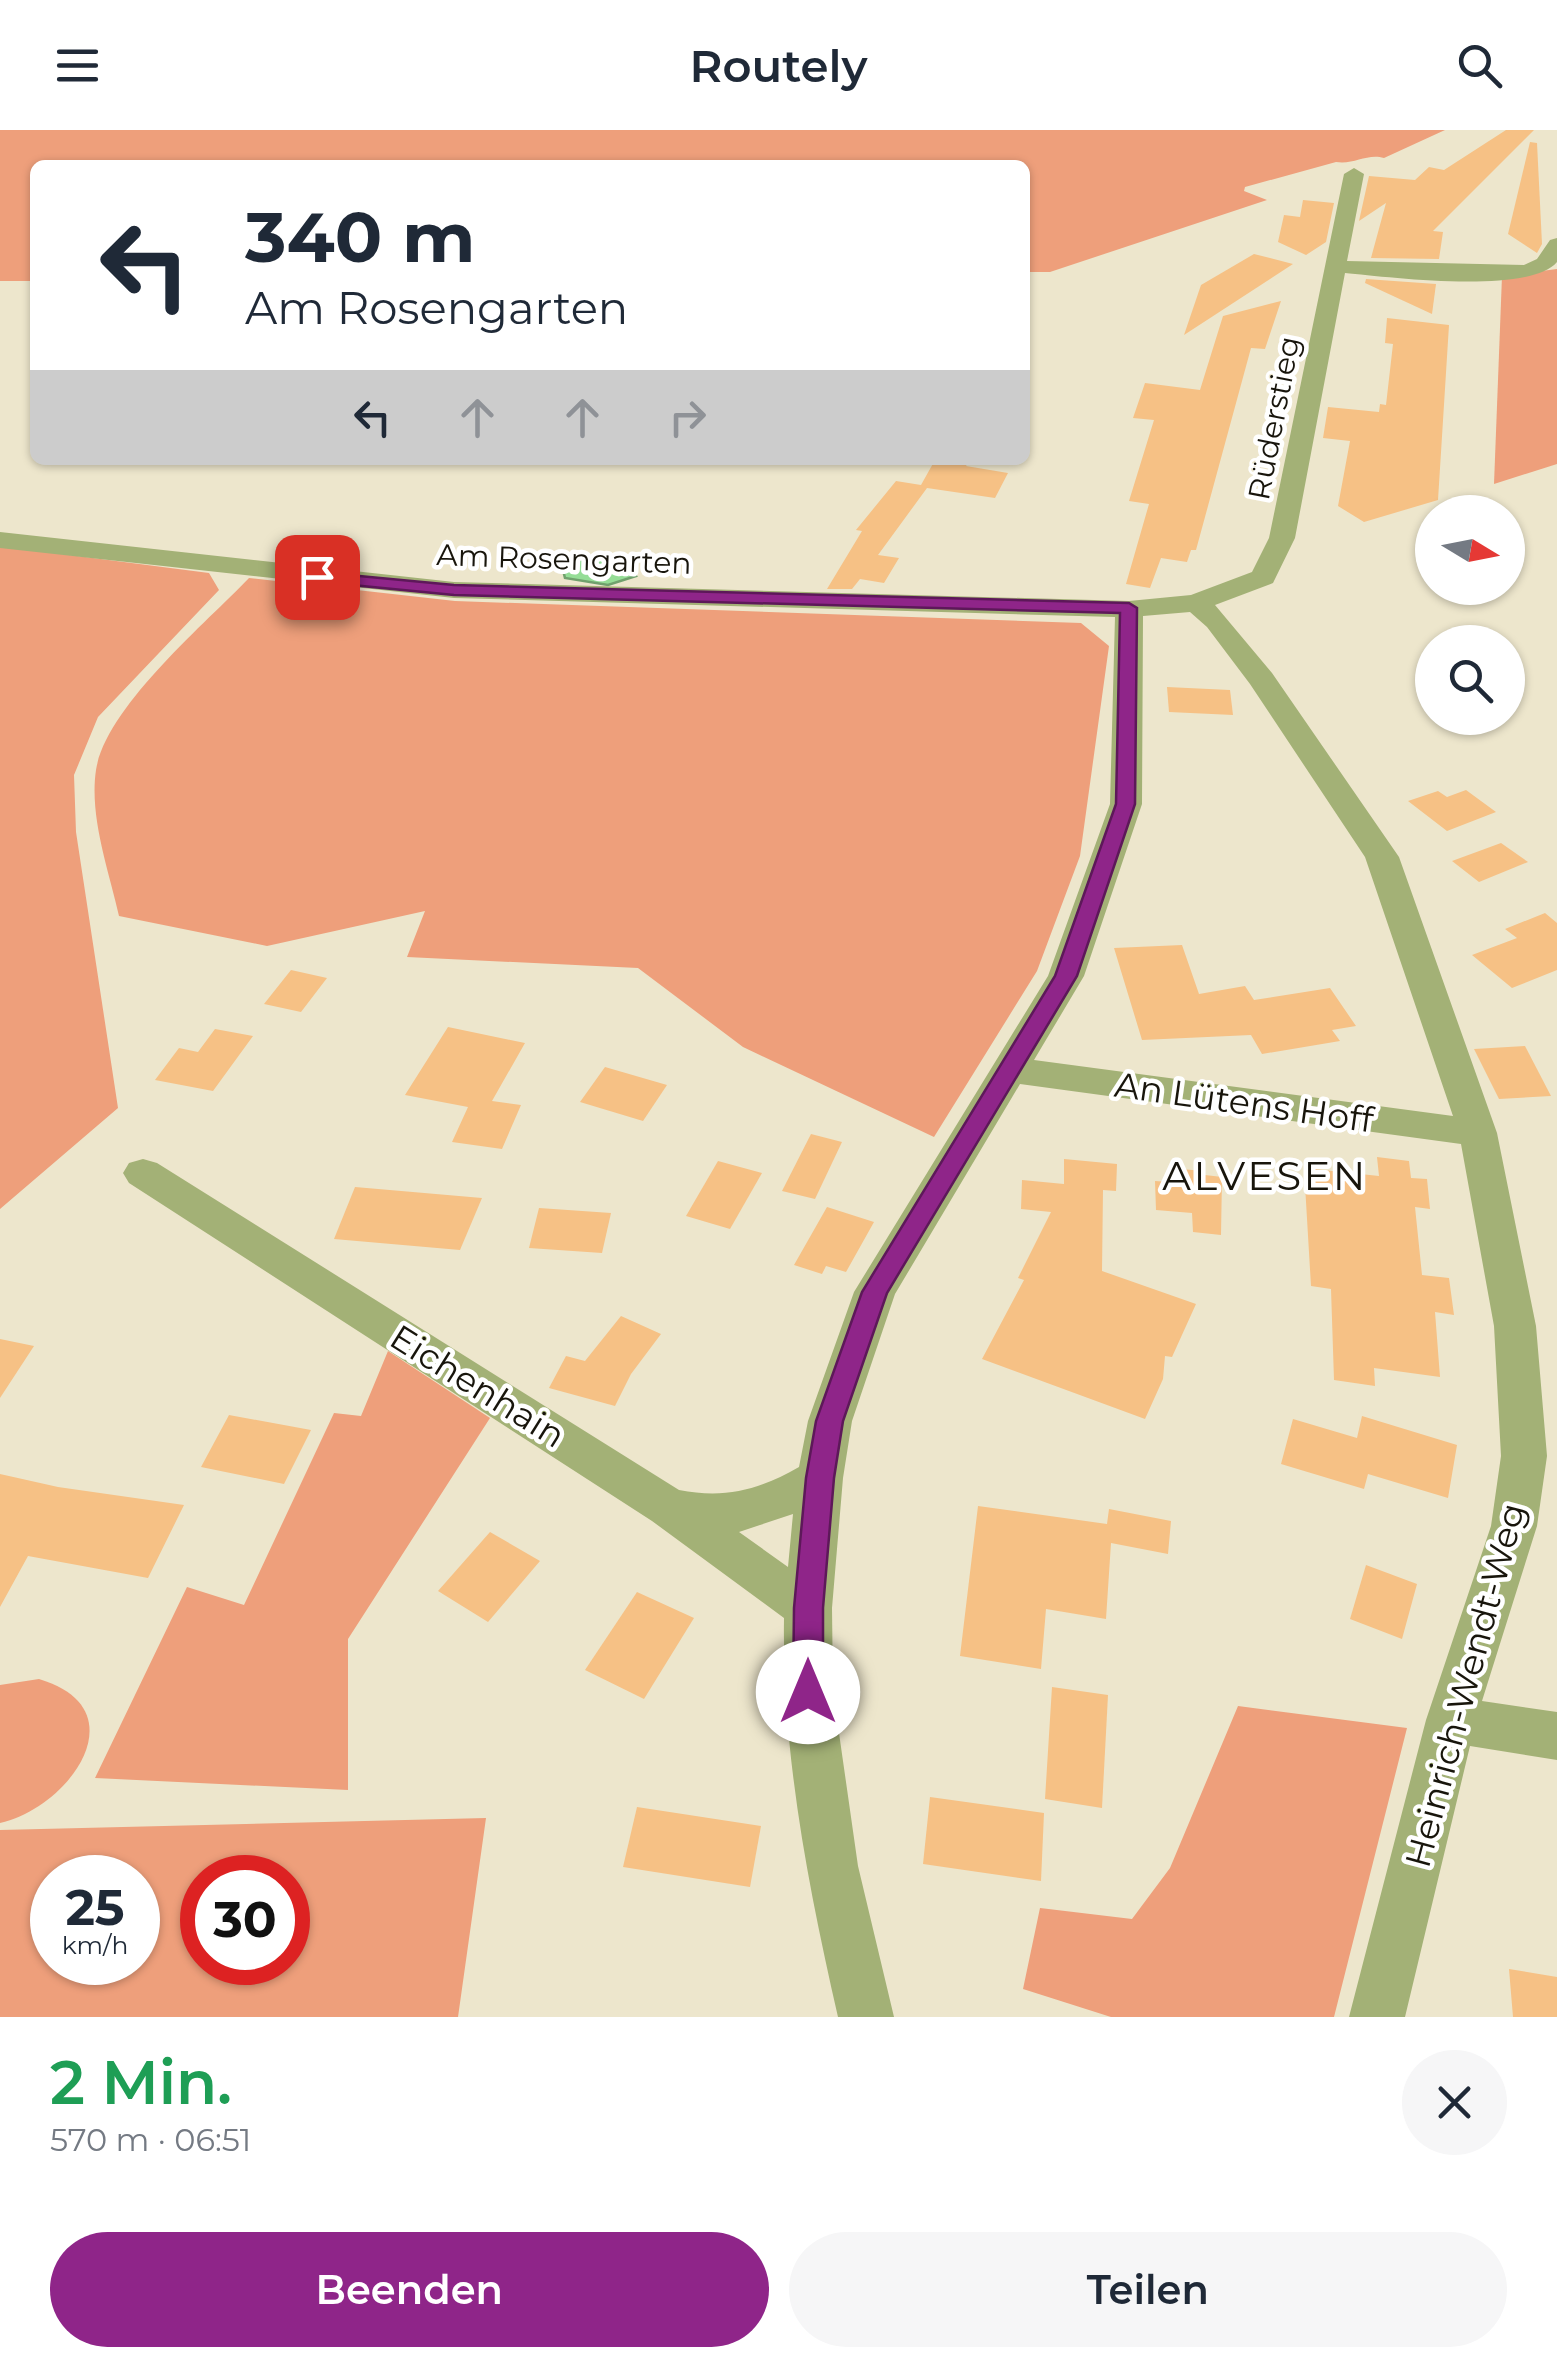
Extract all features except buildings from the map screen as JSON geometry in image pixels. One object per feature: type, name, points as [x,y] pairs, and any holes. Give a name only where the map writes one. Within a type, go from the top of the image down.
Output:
[{"type":"street","name":"Rüderstieg","points":[[1196,602],[1263,578],[1282,538],[1354,174]]},
{"type":"street","points":[[1333,266],[1507,272],[1539,267],[1551,258],[1557,244]]},
{"type":"street","name":"Am Rosengarten","points":[[0,540],[454,590],[1129,608],[1196,602]]},
{"type":"street","name":"Heinrich-Wendt-Weg","points":[[1196,602],[1217,621],[1262,679],[1382,857],[1478,1133],[1515,1326],[1524,1456],[1514,1526],[1451,1720],[1377,2017]]},
{"type":"street","points":[[866,2017],[830,1866],[808,1692],[808,1608],[820,1478],[830,1421],[874,1292],[1066,976],[1126,804],[1129,608]]},
{"type":"street","name":"An Lütens Hoff","points":[[1010,1070],[1478,1133]]},
{"type":"street","name":"Eichenhain","points":[[143,1173],[668,1507],[808,1608]]},
{"type":"street","points":[[668,1507],[704,1517],[731,1516],[769,1506],[820,1478]]},
{"type":"street","points":[[1451,1720],[1557,1736]]},
{"type":"shaded area","points":[[0,130],[1445,130],[1384,158],[1336,162],[1245,187],[1244,191],[1267,200],[1050,272],[1030,272],[1030,160],[30,160],[30,281],[0,281]]},
{"type":"shaded area","points":[[1557,269],[1557,464],[1494,484],[1502,276]]},
{"type":"shaded area","points":[[0,546],[209,573],[219,590],[98,717],[74,775],[76,832],[118,1108],[0,1209]]},
{"type":"shaded area","points":[[608,555],[625,559],[636,576],[608,585],[565,578],[563,570],[579,560]]},
{"type":"shaded area","points":[[249,578],[455,601],[1081,623],[1109,646],[1080,856],[1037,971],[934,1137],[743,1047],[638,968],[407,957],[425,911],[267,946],[119,916],[95,806],[96,770],[104,746],[137,694]]},
{"type":"shaded area","points":[[388,1351],[490,1418],[348,1639],[348,1790],[95,1778],[187,1587],[244,1605],[334,1413],[361,1416]]},
{"type":"shaded area","points":[[39,1679],[69,1693],[85,1712],[90,1734],[84,1756],[50,1798],[0,1823],[0,1685]]},
{"type":"shaded area","points":[[1238,1706],[1407,1728],[1334,2017],[1111,2017],[1023,1989],[1040,1908],[1132,1919],[1170,1868]]},
{"type":"shaded area","points":[[486,1818],[458,2017],[0,2017],[0,1830]]},
{"type":"district","name":"ALVESEN","points":[[1265,1175]]},
{"type":"route","points":[[317,577],[454,590],[1129,608],[1126,804],[1066,976],[874,1292],[830,1421],[820,1478],[808,1608],[808,1692]]}]
